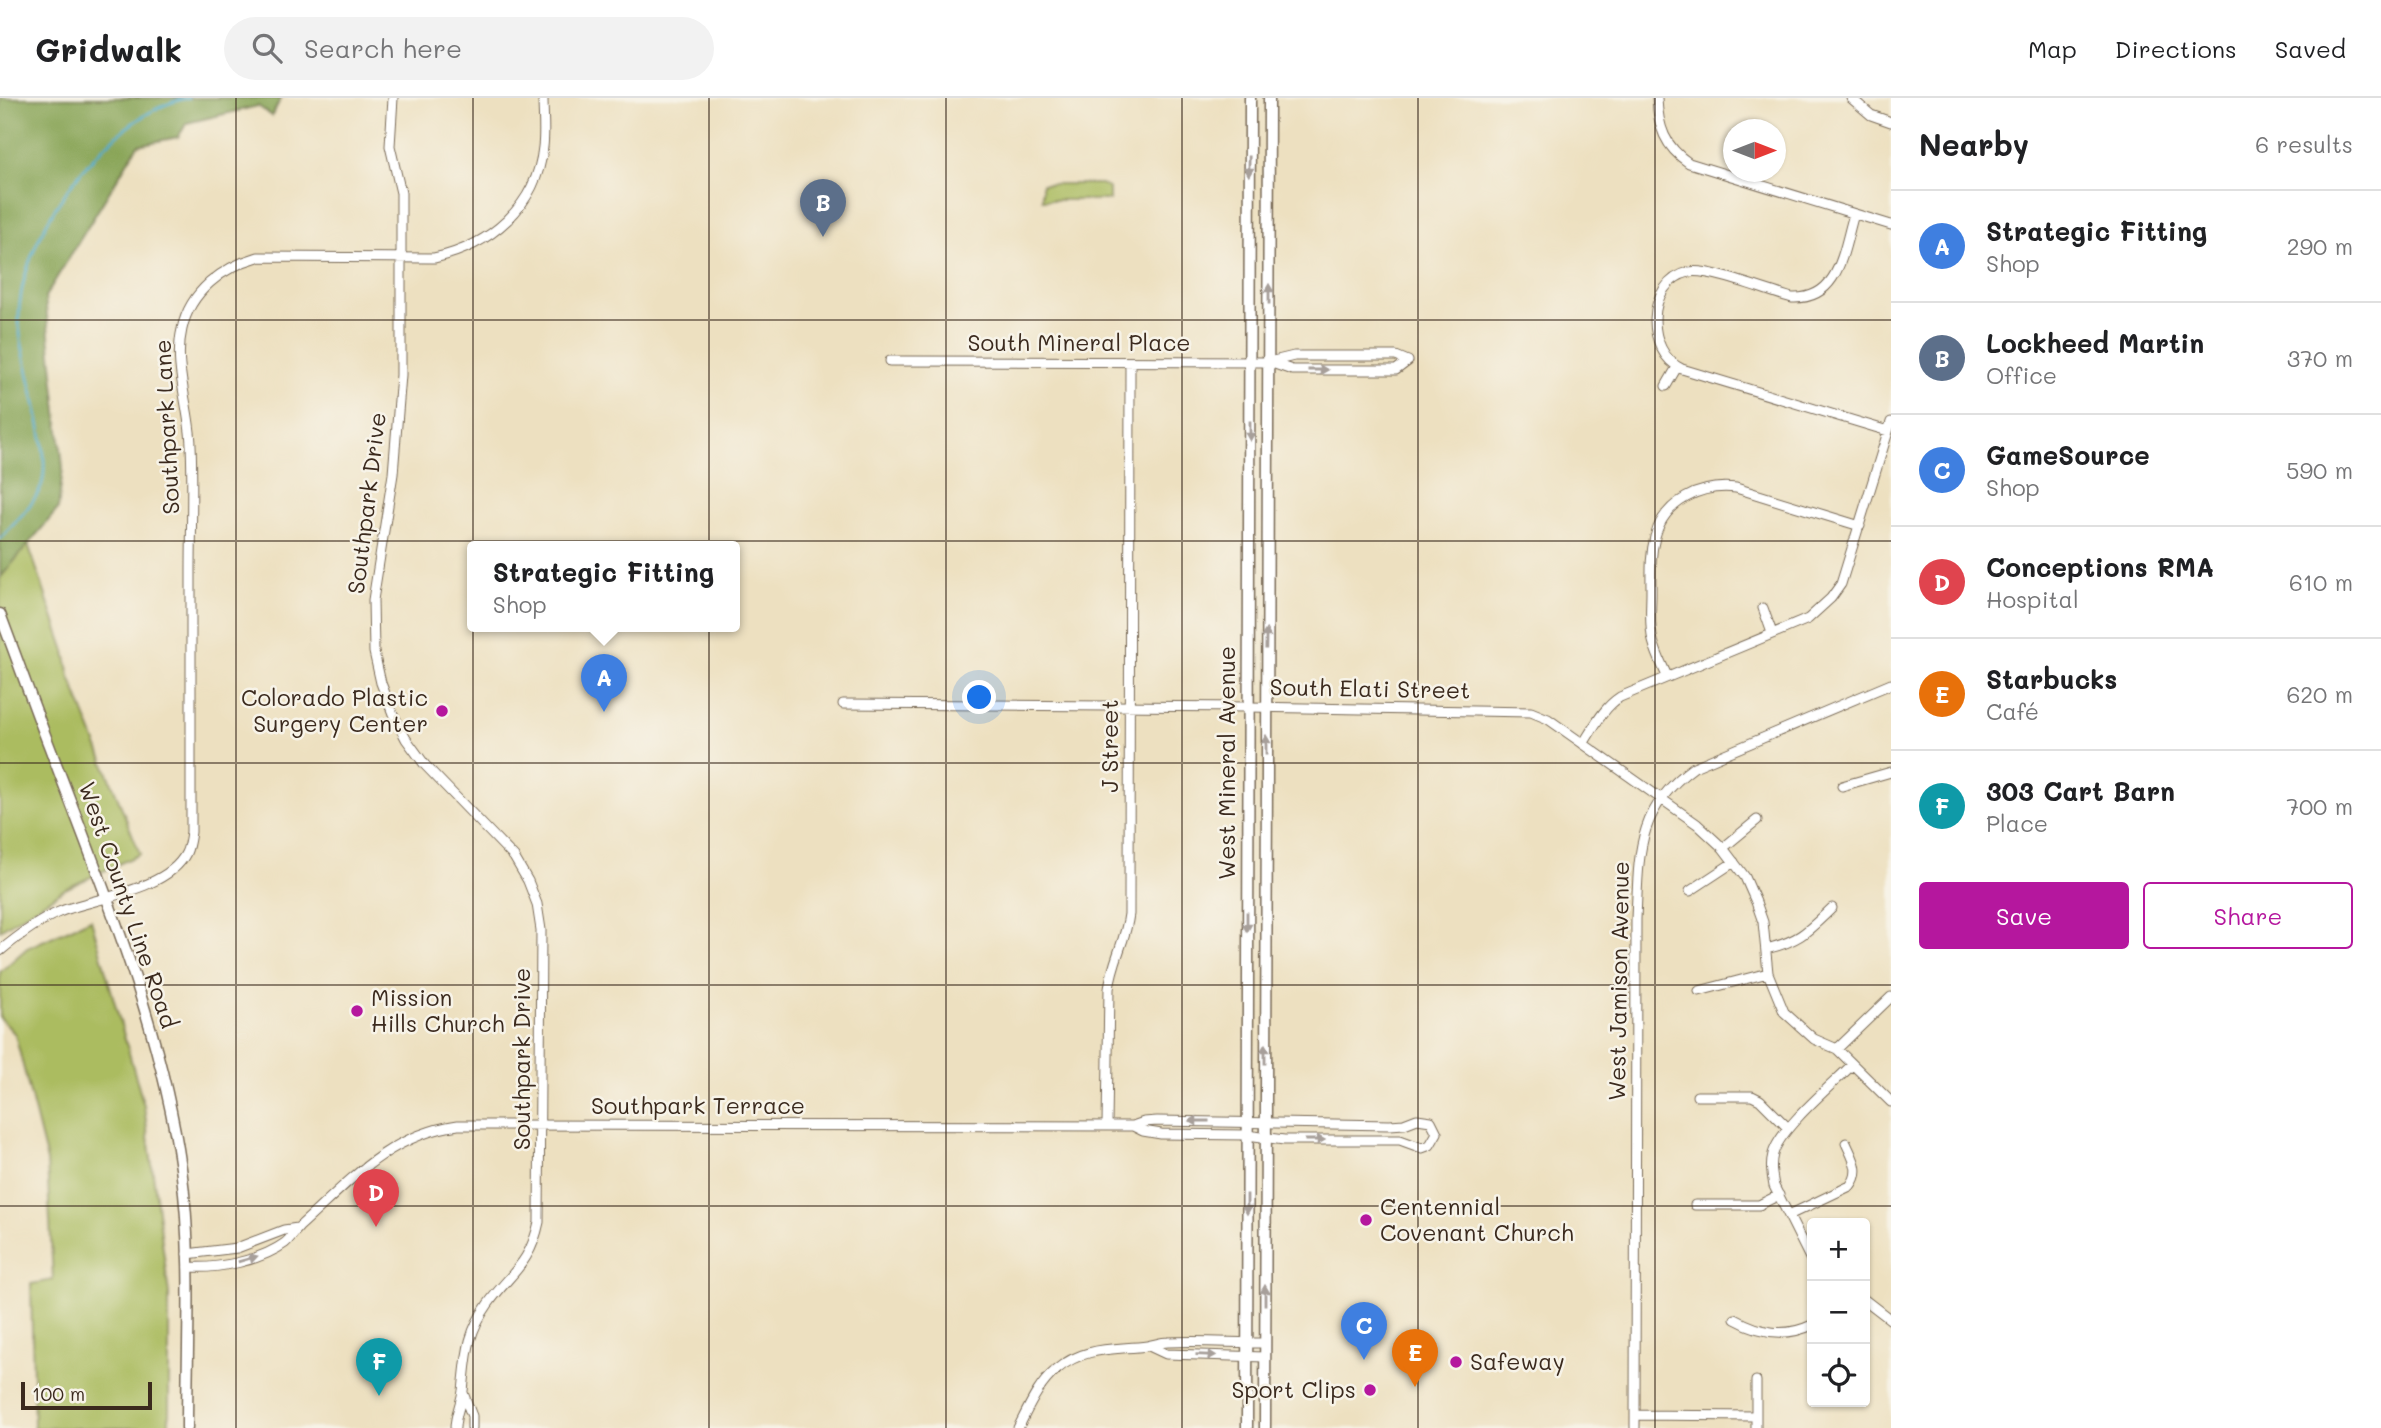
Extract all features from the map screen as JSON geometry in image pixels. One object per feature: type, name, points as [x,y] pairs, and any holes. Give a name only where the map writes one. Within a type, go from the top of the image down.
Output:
[{"type":"main road","name":"West Mineral Avenue","points":[[1247,1428],[1250,98]]},
{"type":"main road","name":"West Mineral Avenue","points":[[1265,1428],[1269,98]]},
{"type":"main road","name":"West County Line Road","points":[[0,614],[136,976],[170,1108],[181,1170],[188,1267],[187,1428]]},
{"type":"street","name":"Southpark Drive","points":[[393,98],[390,146],[401,192],[399,417],[373,600],[374,652],[381,683],[406,739],[425,765],[514,857],[537,904],[541,930],[541,1125],[537,1230],[520,1268],[488,1304],[474,1329],[466,1353],[463,1393],[455,1417],[455,1428]]},
{"type":"street","name":"Southpark Lane","points":[[0,951],[48,917],[147,884],[175,867],[186,853],[191,832],[191,443],[179,353],[182,328],[189,308],[205,286],[218,275],[233,265],[258,257],[434,258],[478,244],[509,218],[530,189],[543,146],[543,98]]},
{"type":"street","points":[[1657,98],[1661,131],[1680,158],[1698,167],[1891,225]]},
{"type":"street","points":[[1851,98],[1871,115],[1891,122]]},
{"type":"street","points":[[1583,744],[1611,702],[1667,676],[1808,619],[1831,598],[1845,572],[1890,426],[1676,367],[1664,356],[1658,342],[1657,308],[1659,296],[1666,285],[1682,274],[1694,271],[1792,298],[1804,299],[1818,294],[1827,288],[1835,275],[1854,214]]},
{"type":"street","name":"South Mineral Place","points":[[890,361],[1251,363],[1294,356],[1396,356],[1408,361],[1396,370],[1292,370],[1269,362]]},
{"type":"street","name":"J Street","points":[[1107,1126],[1110,976],[1128,928],[1129,914],[1130,362]]},
{"type":"street","points":[[1666,386],[1676,367]]},
{"type":"street","points":[[1667,676],[1651,633],[1651,562],[1657,529],[1678,502],[1703,489],[1721,486],[1736,488],[1860,526]]},
{"type":"street","points":[[1763,608],[1772,633]]},
{"type":"street","name":"West Jamison Avenue","points":[[1635,1428],[1636,919],[1642,842],[1648,818],[1660,798],[1694,767],[1891,684]]},
{"type":"street","name":"South Elati Street","points":[[843,705],[1522,710],[1548,719],[1698,824],[1723,848],[1745,877],[1756,902],[1763,922],[1768,973],[1784,1012],[1814,1039],[1836,1049],[1891,1102]]},
{"type":"street","points":[[1842,786],[1891,772]]},
{"type":"street","points":[[1723,848],[1757,820]]},
{"type":"street","points":[[1690,891],[1734,862]]},
{"type":"street","points":[[1766,949],[1791,943],[1804,935],[1832,908]]},
{"type":"street","points":[[1699,992],[1768,973]]},
{"type":"street","points":[[1836,1049],[1891,997]]},
{"type":"street","points":[[1807,1252],[1774,1186],[1771,1163],[1778,1141],[1788,1128],[1852,1065]]},
{"type":"street","points":[[1697,1096],[1752,1096],[1760,1100],[1788,1128]]},
{"type":"street","name":"Southpark Terrace","points":[[188,1267],[231,1264],[262,1254],[289,1240],[298,1228],[368,1164],[389,1149],[432,1130],[458,1125],[1133,1126],[1150,1121],[1247,1121],[1390,1125],[1425,1119],[1431,1121],[1437,1133],[1430,1145],[1422,1148],[1400,1140],[1284,1140],[1247,1135],[1161,1134],[1149,1133],[1133,1126]]},
{"type":"street","points":[[1789,1215],[1850,1186],[1858,1170],[1846,1143]]},
{"type":"street","points":[[1695,1205],[1759,1205],[1779,1195]]},
{"type":"street","name":"Southpark Terrace","points":[[187,1254],[237,1248],[284,1230],[298,1228]]},
{"type":"street","points":[[1870,1304],[1891,1320]]},
{"type":"street","points":[[1735,1320],[1762,1332],[1792,1332],[1807,1327]]},
{"type":"street","points":[[1018,1428],[1039,1389],[1057,1369],[1074,1357],[1103,1348],[1149,1346],[1166,1342],[1265,1343]]},
{"type":"street","points":[[1149,1346],[1166,1354],[1265,1357]]},
{"type":"street","points":[[1756,1381],[1756,1428]]},
{"type":"street","name":"Southpark Drive","points":[[463,1393],[472,1416],[472,1428]]},
{"type":"street","points":[[1635,1415],[1756,1416]]},
{"type":"green space","points":[[0,98],[281,98],[272,116],[258,106],[187,123],[178,137],[138,145],[45,297],[63,468],[58,509],[0,578]]},
{"type":"green space","points":[[1042,184],[1101,184],[1109,189],[1109,200],[1042,200]]},
{"type":"green space","points":[[28,544],[65,651],[70,677],[140,854],[65,889],[0,930],[0,578]]},
{"type":"green space","points":[[91,919],[144,1106],[169,1294],[169,1428],[34,1428],[31,1284],[53,1280],[47,1161],[15,1034],[0,1018],[0,972],[27,948]]},
{"type":"waterway","points":[[0,539],[35,498],[42,484],[44,469],[41,431],[20,333],[20,299],[29,263],[45,226],[94,157],[124,130],[156,109],[188,98]]},
{"type":"place","name":"Lockheed Martin","points":[[823,237]]},
{"type":"place","name":"Colorado Plastic Surgery Center","points":[[442,711]]},
{"type":"place","name":"Strategic Fitting","points":[[604,712]]},
{"type":"place","name":"Mission Hills Church","points":[[357,1011]]},
{"type":"place","name":"Centennial Covenant Church","points":[[1366,1220]]},
{"type":"place","name":"Conceptions RMA","points":[[376,1227]]},
{"type":"place","name":"GameSource","points":[[1364,1360]]},
{"type":"place","name":"Safeway","points":[[1456,1362]]},
{"type":"place","name":"Starbucks","points":[[1415,1387]]},
{"type":"place","name":"Sport Clips","points":[[1370,1390]]},
{"type":"place","name":"303 Cart Barn","points":[[379,1396]]}]
